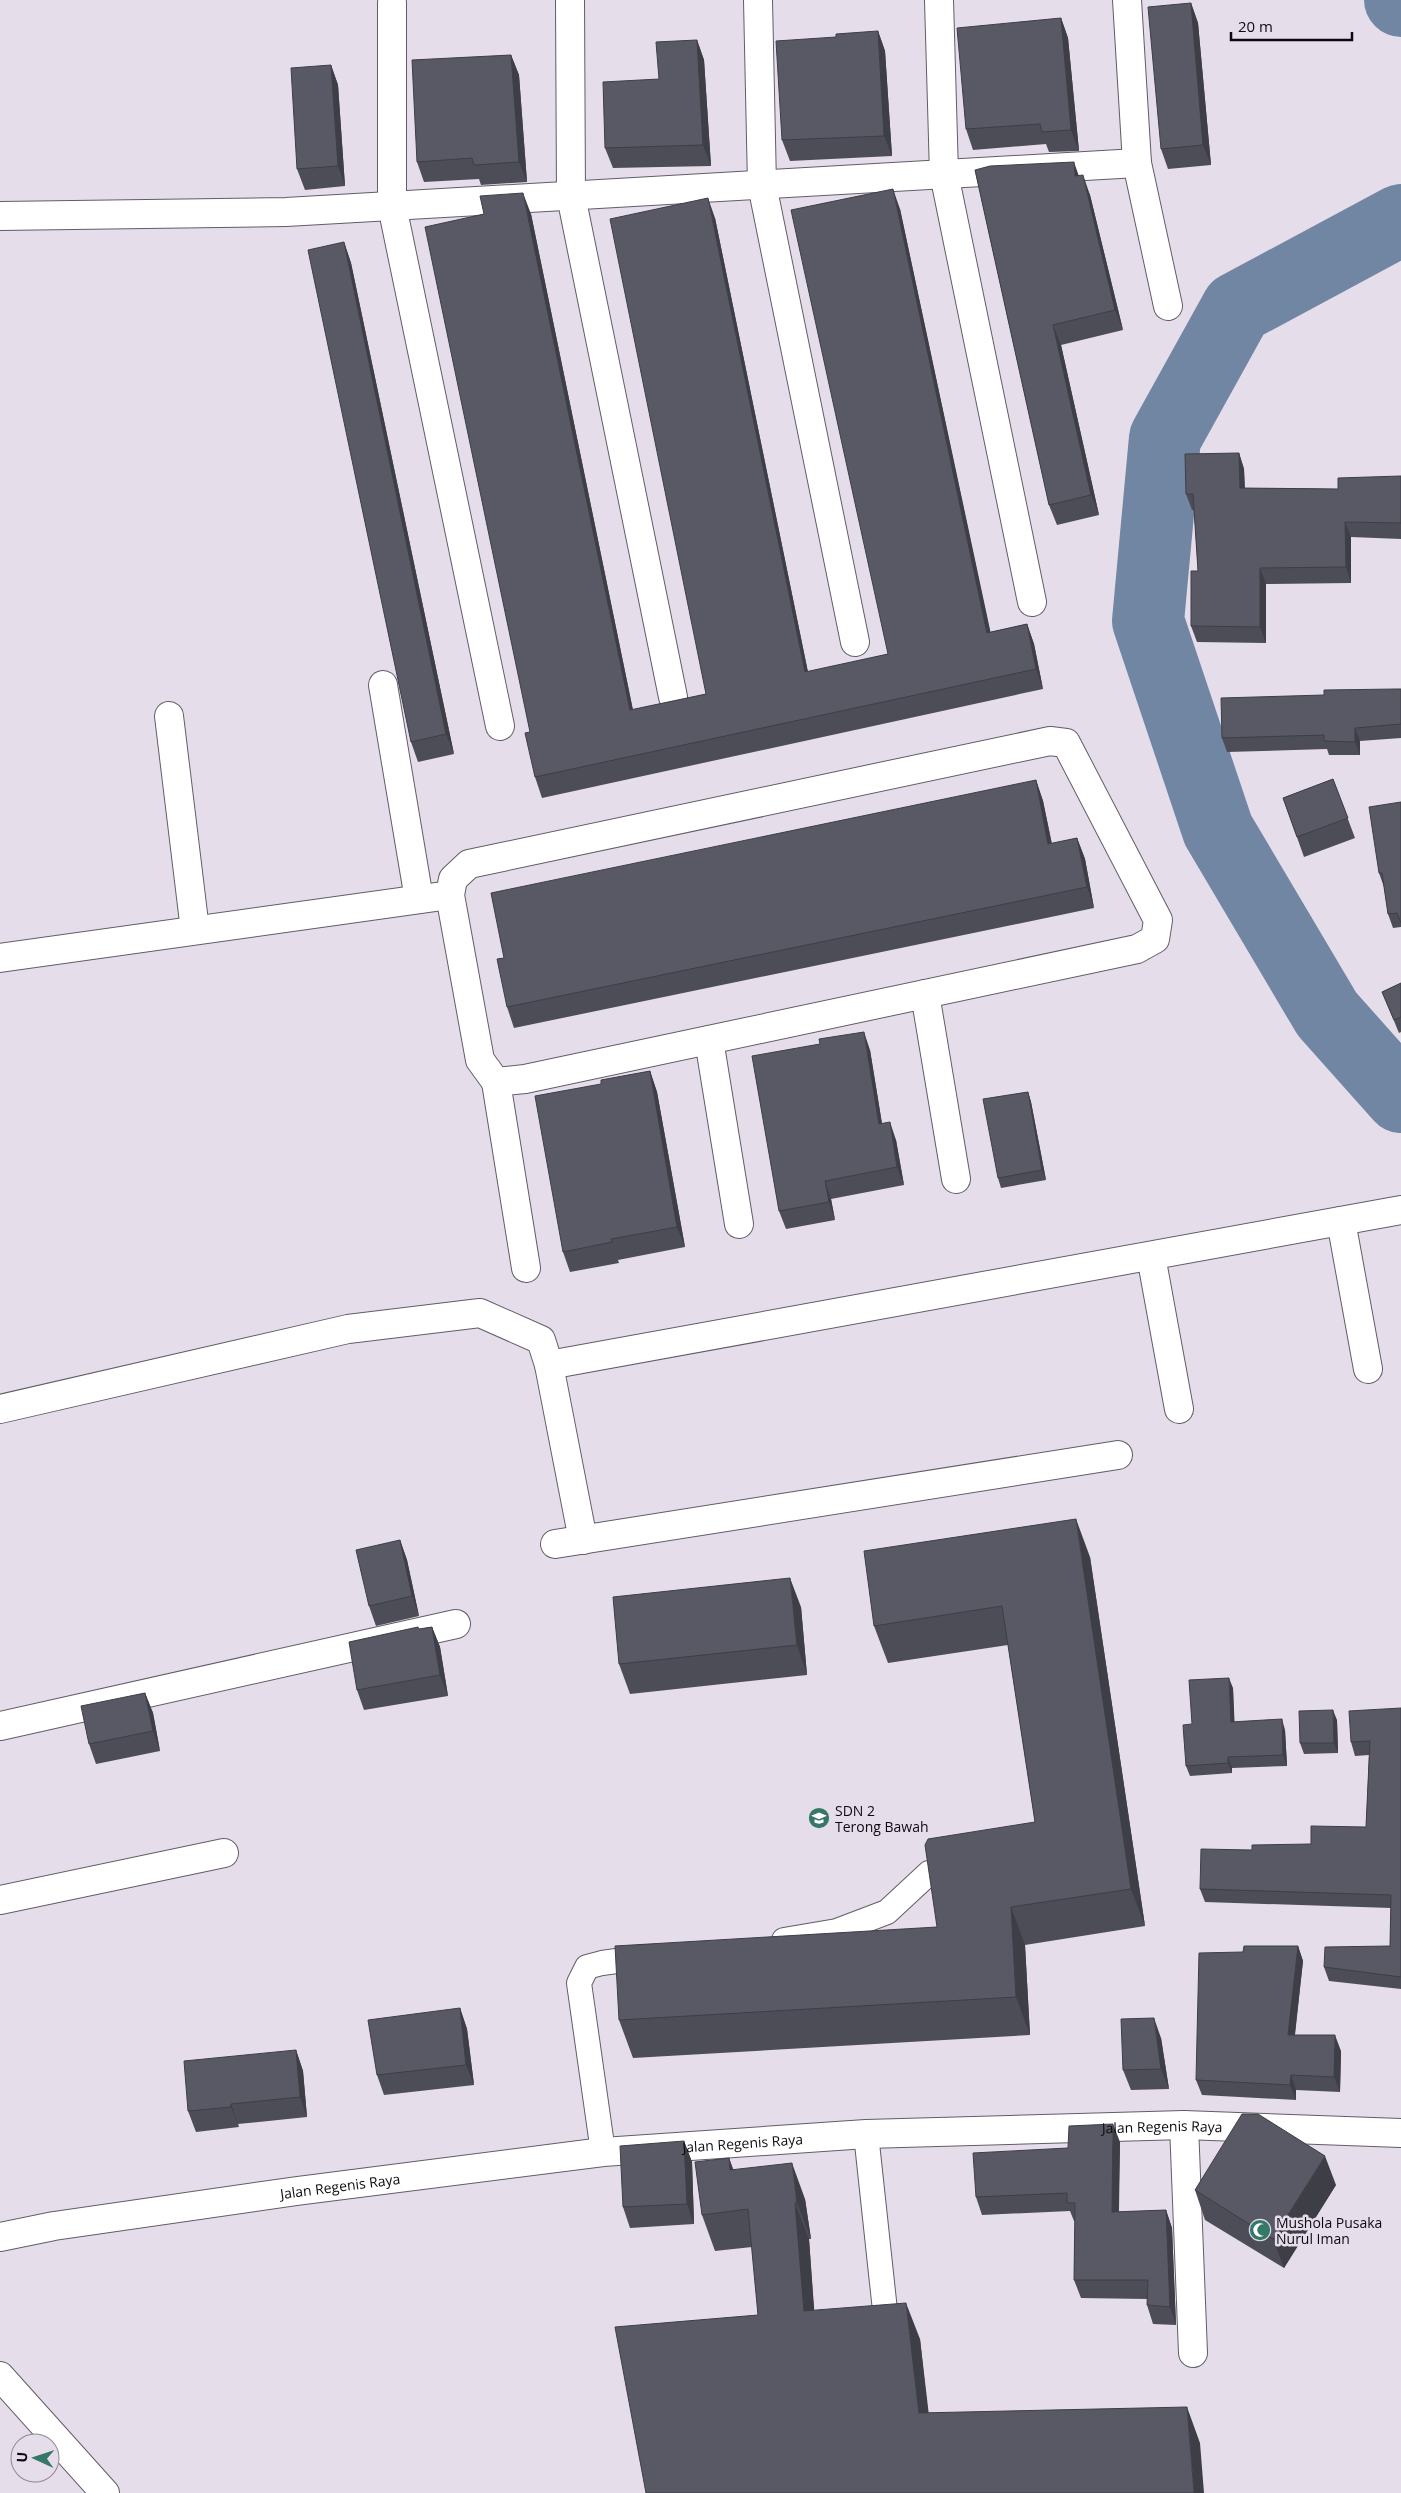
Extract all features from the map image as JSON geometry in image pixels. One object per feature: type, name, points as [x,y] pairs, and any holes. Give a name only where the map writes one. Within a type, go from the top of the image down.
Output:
[{"type":"street","points":[[570,0],[571,196],[673,697]]},
{"type":"street","points":[[758,0],[762,185],[856,642]]},
{"type":"street","points":[[939,0],[944,174],[1032,602]]},
{"type":"street","points":[[1127,0],[1137,163],[1168,306]]},
{"type":"street","points":[[392,3],[392,206],[500,726]]},
{"type":"street","points":[[0,216],[286,212],[1137,163]]},
{"type":"street","points":[[383,685],[419,899]]},
{"type":"street","points":[[169,716],[195,930]]},
{"type":"street","points":[[496,1082],[525,1080],[1137,948],[1155,939],[1158,920],[1066,743],[1050,741],[469,864],[453,879],[450,894],[480,1060],[496,1082],[526,1268]]},
{"type":"street","points":[[0,958],[450,894]]},
{"type":"street","points":[[925,994],[956,1179]]},
{"type":"street","points":[[709,1040],[739,1224]]},
{"type":"street","points":[[549,1365],[1401,1210]]},
{"type":"street","points":[[1341,1221],[1368,1369]]},
{"type":"street","points":[[1151,1256],[1179,1409]]},
{"type":"street","points":[[0,1409],[348,1329],[480,1313],[541,1340],[549,1365],[583,1540]]},
{"type":"street","points":[[555,1544],[1118,1455]]},
{"type":"street","points":[[0,1726],[456,1624]]},
{"type":"street","points":[[0,1900],[224,1853]]},
{"type":"street","points":[[1184,2125],[1193,2353]]},
{"type":"street","name":"Jalan Regenis Raya","points":[[0,2237],[92,2220],[603,2152],[866,2134],[1184,2125],[1401,2132]]},
{"type":"street","points":[[0,2376],[104,2493]]},
{"type":"lane","points":[[767,1942],[837,1931],[886,1912],[929,1873]]},
{"type":"lane","points":[[603,2152],[579,1983],[587,1967],[602,1962],[670,1954]]},
{"type":"lane","points":[[866,2134],[887,2329]]},
{"type":"building","points":[[1191,3],[1203,145],[1161,149],[1148,7]]},
{"type":"building","points":[[1061,18],[1071,130],[1042,132],[1040,124],[966,129],[957,28]]},
{"type":"building","points":[[878,31],[884,136],[782,140],[776,41],[836,37],[836,34]]},
{"type":"building","points":[[697,40],[703,145],[605,148],[603,82],[659,79],[656,42]]},
{"type":"building","points":[[511,55],[519,162],[474,165],[472,158],[417,162],[412,60]]},
{"type":"building","points":[[331,65],[338,166],[297,169],[291,68]]},
{"type":"building","points":[[1074,162],[1075,176],[1083,175],[1115,310],[1053,325],[1091,495],[1049,505],[975,170],[990,166]]},
{"type":"building","points":[[893,189],[987,633],[1027,624],[1036,669],[535,777],[525,733],[530,732],[425,227],[484,214],[480,196],[523,193],[630,710],[706,694],[610,219],[708,198],[805,672],[888,654],[791,210]]},
{"type":"building","points":[[344,242],[446,734],[411,742],[308,250]]},
{"type":"building","points":[[1239,453],[1240,488],[1338,489],[1338,478],[1401,476],[1401,523],[1345,522],[1346,567],[1260,568],[1260,627],[1191,626],[1191,571],[1198,571],[1193,494],[1186,494],[1185,454]]},
{"type":"building","points":[[1401,689],[1401,724],[1355,728],[1355,742],[1324,741],[1324,735],[1222,738],[1221,698],[1324,695],[1324,690]]},
{"type":"building","points":[[1333,779],[1348,818],[1297,837],[1283,798]]},
{"type":"building","points":[[1036,780],[1048,844],[1077,838],[1087,887],[507,1007],[497,959],[504,958],[491,893]]},
{"type":"building","points":[[1401,802],[1401,923],[1397,913],[1388,914],[1382,873],[1379,873],[1369,807]]},
{"type":"building","points":[[1401,983],[1401,1017],[1394,1020],[1382,992]]},
{"type":"building","points":[[864,1032],[879,1124],[890,1122],[897,1167],[825,1181],[829,1202],[779,1211],[752,1056],[820,1044],[819,1039]]},
{"type":"building","points":[[650,1071],[677,1227],[611,1239],[612,1242],[563,1252],[535,1096],[601,1084],[601,1080]]},
{"type":"building","points":[[1028,1092],[1042,1170],[998,1178],[983,1099]]},
{"type":"building","points":[[1076,1519],[1131,1889],[1011,1907],[1016,1997],[619,2020],[615,1946],[937,1927],[925,1845],[928,1839],[1035,1822],[1002,1606],[874,1626],[864,1551]]},
{"type":"building","points":[[400,1540],[412,1596],[369,1606],[356,1550]]},
{"type":"building","points":[[790,1578],[797,1645],[619,1664],[613,1597]]},
{"type":"building","points":[[418,1627],[419,1629],[432,1627],[440,1675],[357,1690],[349,1642]]},
{"type":"building","points":[[1229,1678],[1231,1722],[1282,1719],[1283,1755],[1228,1757],[1228,1763],[1186,1766],[1183,1725],[1192,1724],[1189,1680]]},
{"type":"building","points":[[145,1693],[153,1731],[89,1744],[81,1706]]},
{"type":"building","points":[[1401,1708],[1401,1977],[1324,1967],[1325,1947],[1390,1946],[1391,1895],[1200,1889],[1201,1849],[1252,1850],[1252,1845],[1311,1844],[1311,1826],[1366,1827],[1370,1741],[1351,1742],[1349,1711]]},
{"type":"building","points":[[1333,1710],[1334,1743],[1300,1743],[1299,1711]]},
{"type":"building","points":[[1244,1946],[1298,1946],[1288,2035],[1335,2035],[1334,2077],[1291,2075],[1290,2085],[1196,2080],[1199,1953],[1243,1952]]},
{"type":"building","points":[[460,2008],[466,2065],[377,2075],[368,2020]]},
{"type":"building","points":[[1154,2018],[1161,2069],[1123,2070],[1121,2019]]},
{"type":"building","points":[[296,2050],[300,2097],[231,2104],[231,2107],[188,2111],[184,2061]]},
{"type":"building","points":[[1242,2114],[1258,2114],[1325,2156],[1273,2239],[1195,2190]]},
{"type":"building","points":[[1113,2124],[1112,2212],[1166,2210],[1170,2307],[1147,2305],[1148,2280],[1074,2280],[1075,2203],[1067,2203],[1067,2193],[976,2197],[973,2153],[1068,2148],[1069,2126]]},
{"type":"building","points":[[684,2141],[687,2204],[623,2207],[620,2146]]},
{"type":"building","points":[[729,2158],[730,2170],[792,2163],[797,2203],[795,2203],[804,2311],[906,2303],[919,2413],[1187,2407],[1194,2493],[646,2493],[615,2327],[758,2315],[748,2209],[702,2215],[695,2162]]},
{"type":"waterway","points":[[1401,220],[1237,308],[1165,438],[1148,621],[1218,830],[1327,1014],[1401,1097]]},
{"type":"place","name":"SDN 2 Terong Bawah","points":[[819,1818]]},
{"type":"place","name":"Mushola Pusaka Nurul Iman","points":[[1260,2230]]}]
